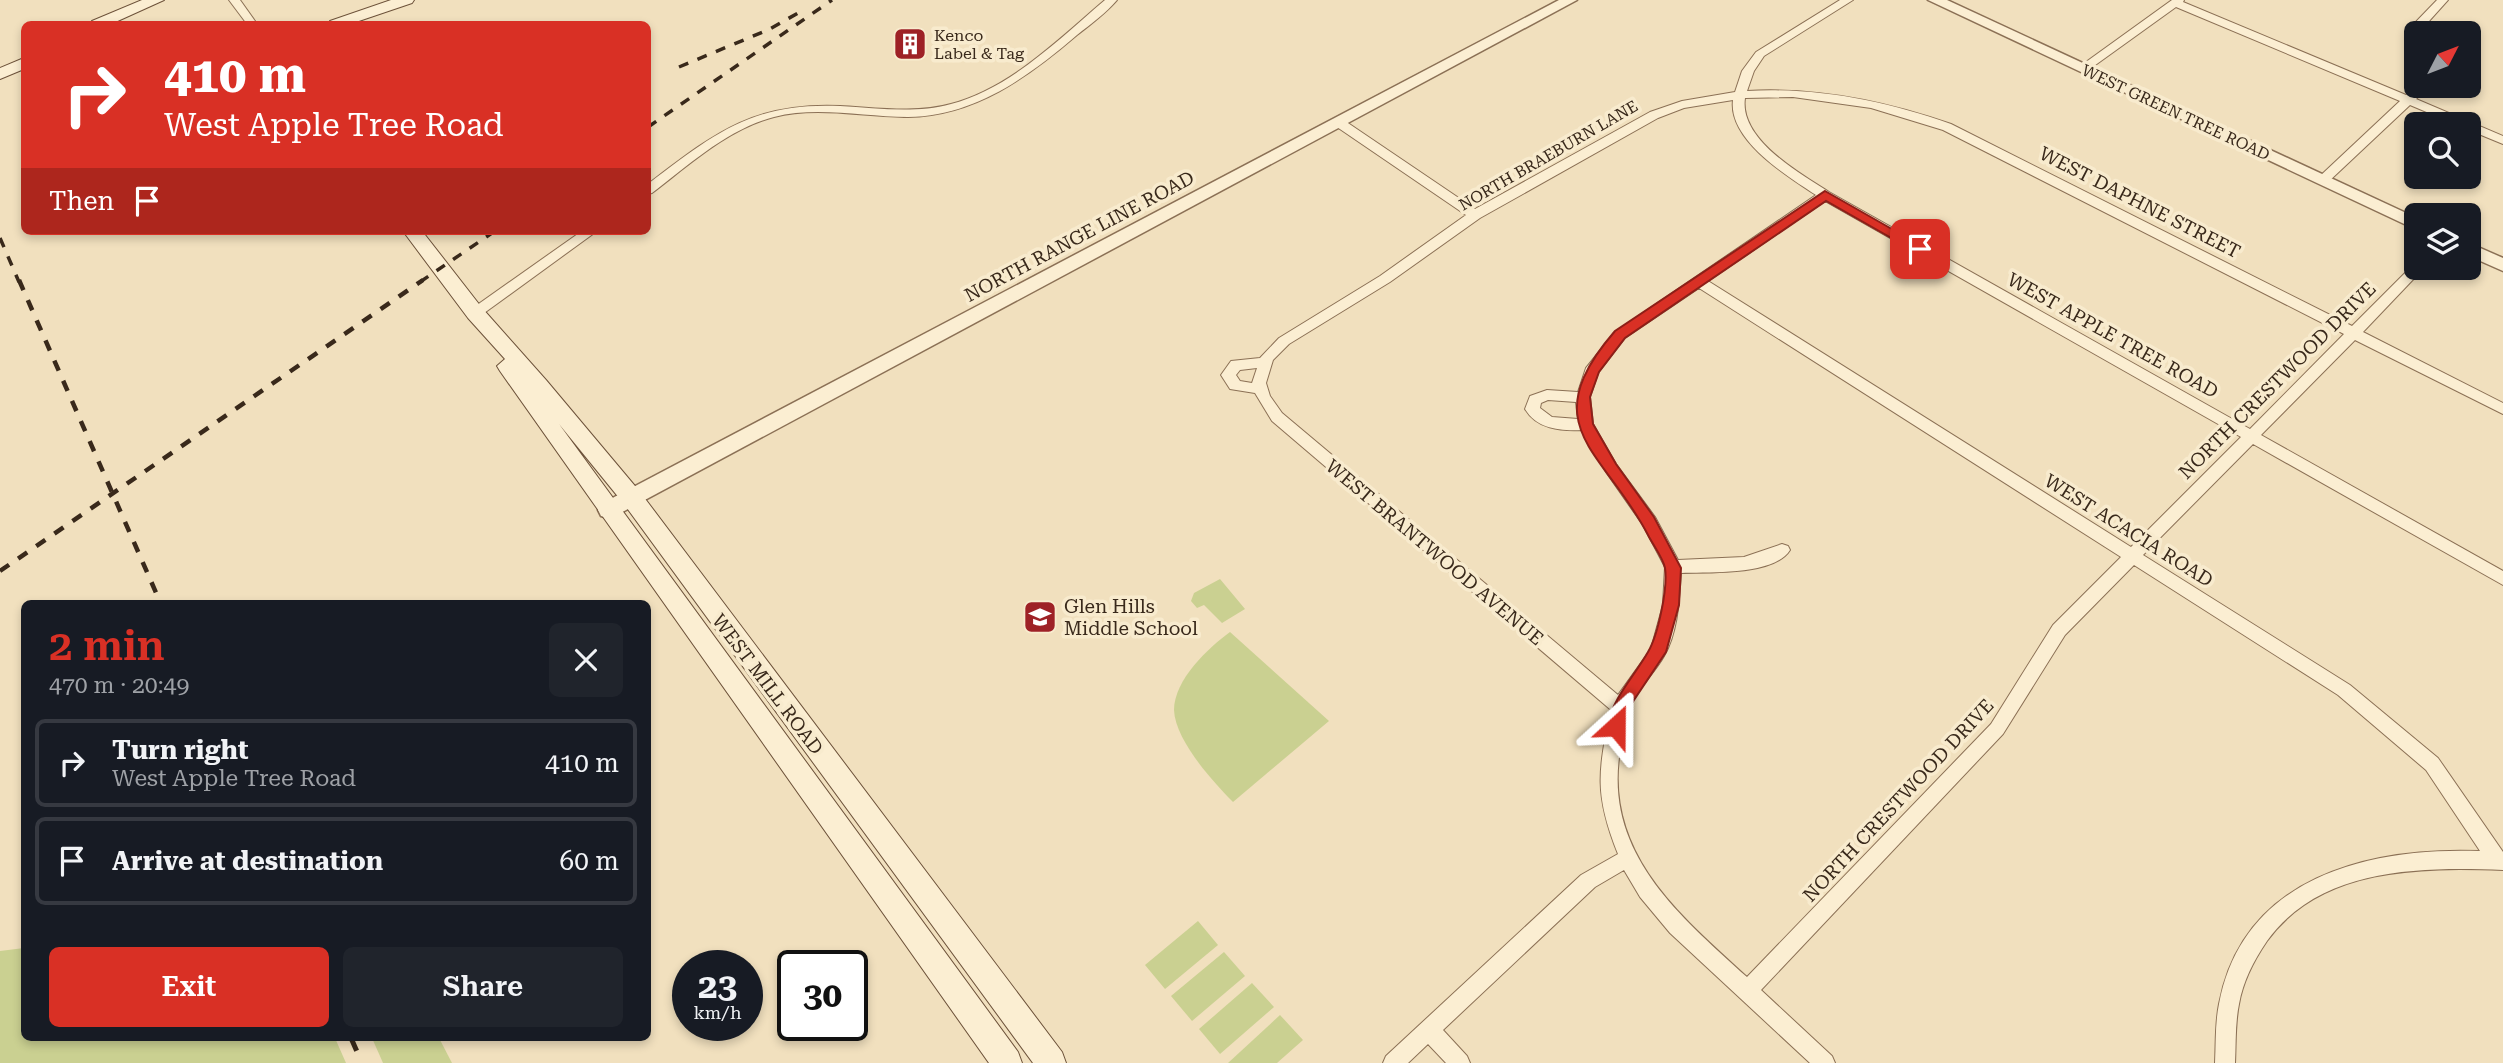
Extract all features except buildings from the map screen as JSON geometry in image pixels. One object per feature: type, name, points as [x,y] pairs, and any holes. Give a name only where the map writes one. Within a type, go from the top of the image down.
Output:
[{"type":"main road","points":[[345,21],[406,0]]},
{"type":"main road","points":[[107,21],[166,1]]},
{"type":"main road","points":[[123,21],[166,1]]},
{"type":"main road","points":[[0,66],[21,56]]},
{"type":"main road","points":[[0,74],[21,64]]},
{"type":"main road","name":"WEST MILL ROAD","points":[[415,235],[475,313],[539,385],[632,498],[1051,1063]]},
{"type":"main road","name":"WEST MILL ROAD","points":[[475,313],[522,389],[1007,1063]]},
{"type":"street","points":[[233,0],[250,21]]},
{"type":"street","points":[[651,188],[723,136],[752,120],[775,113],[800,110],[926,113],[982,97],[1004,86],[1112,0]]},
{"type":"street","name":"NORTH RANGE LINE ROAD","points":[[608,510],[1570,0]]},
{"type":"street","points":[[1740,95],[1748,71],[1760,54],[1848,0]]},
{"type":"street","name":"WEST GREEN TREE ROAD","points":[[1935,0],[2404,219]]},
{"type":"street","points":[[2423,21],[2443,0]]},
{"type":"street","points":[[2083,69],[2178,1],[2436,112]]},
{"type":"street","name":"WEST DAPHNE STREET","points":[[1740,95],[1778,93],[1842,99],[1902,112],[1947,127],[2503,409]]},
{"type":"street","name":"WEST APPLE TREE ROAD","points":[[1740,95],[1738,111],[1742,121],[1762,148],[1784,168],[1825,195],[2503,579]]},
{"type":"street","name":"NORTH BRAEBURN LANE","points":[[1265,362],[1284,341],[1385,279],[1475,215],[1654,115],[1693,103],[1740,95]]},
{"type":"street","points":[[2323,180],[2412,98]]},
{"type":"street","points":[[1338,122],[1475,215]]},
{"type":"street","points":[[2481,131],[2503,140]]},
{"type":"street","points":[[1825,195],[1635,323],[1609,345],[1591,372],[1583,397],[1586,424],[1611,468],[1649,521],[1673,568],[1671,605],[1658,652],[1620,707],[1608,769],[1609,796],[1628,858],[1647,891],[1677,926],[1825,1063]]},
{"type":"street","points":[[475,313],[585,235]]},
{"type":"street","points":[[2481,255],[2503,265]]},
{"type":"street","name":"NORTH CRESTWOOD DRIVE","points":[[1747,990],[1997,729],[2059,630],[2406,280]]},
{"type":"street","name":"WEST ACACIA ROAD","points":[[1698,281],[2344,690],[2432,764],[2499,861]]},
{"type":"street","points":[[1265,362],[1259,389],[1235,385],[1228,375],[1236,365],[1265,362]]},
{"type":"street","name":"WEST BRANTWOOD AVENUE","points":[[1259,389],[1269,407],[1287,427],[1620,707]]},
{"type":"street","points":[[1583,397],[1547,396],[1535,400],[1532,409],[1535,414],[1550,422],[1586,424]]},
{"type":"street","points":[[1673,568],[1755,563],[1783,550]]},
{"type":"street","points":[[1392,1063],[1588,881],[1628,858]]},
{"type":"street","points":[[2225,1063],[2226,1013],[2234,980],[2253,944],[2287,904],[2314,886],[2348,872],[2380,864],[2418,860],[2499,861]]},
{"type":"street","points":[[1429,1030],[1460,1063]]},
{"type":"green space","points":[[1220,579],[1245,609],[1222,623],[1204,605],[1197,608],[1191,601],[1194,593]]},
{"type":"green space","points":[[1230,632],[1329,721],[1233,802],[1188,747],[1176,722],[1174,710],[1186,676],[1212,647]]},
{"type":"green space","points":[[1198,921],[1218,945],[1165,989],[1145,965]]},
{"type":"green space","points":[[21,948],[21,1041],[336,1041],[346,1063],[0,1063],[0,951]]},
{"type":"green space","points":[[1224,952],[1245,976],[1192,1021],[1171,996]]},
{"type":"green space","points":[[1252,983],[1274,1007],[1220,1054],[1199,1029]]},
{"type":"green space","points":[[1280,1015],[1303,1040],[1277,1063],[1228,1063]]},
{"type":"green space","points":[[373,1041],[441,1041],[452,1063],[383,1063]]},
{"type":"railway","points":[[651,125],[832,0]]},
{"type":"railway","points":[[679,67],[770,29],[798,13]]},
{"type":"railway","points":[[420,282],[489,235]]},
{"type":"railway","points":[[0,238],[19,282]]},
{"type":"railway","points":[[19,280],[113,494]]},
{"type":"railway","points":[[113,494],[423,280]]},
{"type":"railway","points":[[0,571],[113,494]]},
{"type":"railway","points":[[113,494],[159,600]]},
{"type":"railway","points":[[352,1041],[362,1063]]},
{"type":"place","name":"Kenco Label & Tag","points":[[910,44]]},
{"type":"place","name":"Glen Hills Middle School","points":[[1040,617]]},
{"type":"route","points":[[1616,726],[1620,707],[1658,652],[1671,605],[1673,568],[1649,521],[1611,468],[1586,424],[1583,397],[1591,372],[1609,345],[1635,323],[1825,195],[1920,249]]}]
